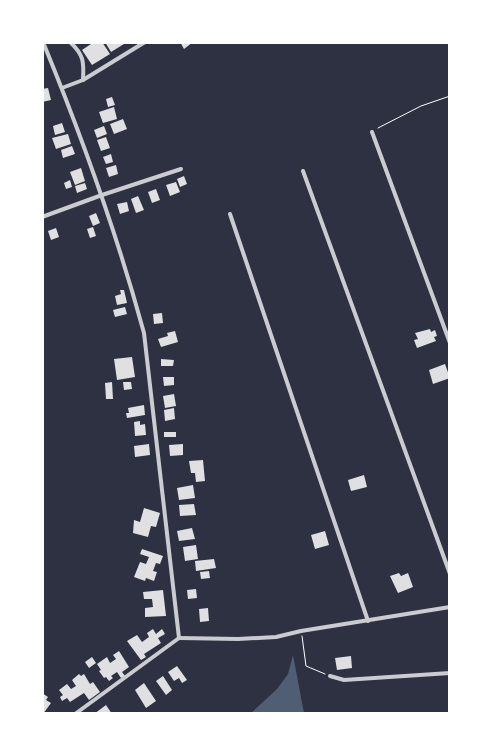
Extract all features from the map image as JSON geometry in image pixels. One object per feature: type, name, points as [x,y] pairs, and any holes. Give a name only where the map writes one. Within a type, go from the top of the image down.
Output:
[{"type":"street","points":[[43,42],[102,195],[144,333],[179,638]]},
{"type":"street","points":[[70,42],[78,50],[84,62],[83,80]]},
{"type":"street","points":[[62,88],[83,80],[145,42]]},
{"type":"street","points":[[372,132],[450,343]]},
{"type":"street","points":[[42,217],[181,169]]},
{"type":"street","points":[[303,171],[450,574]]},
{"type":"street","points":[[230,214],[368,621]]},
{"type":"street","points":[[75,714],[179,638],[238,639],[276,637],[301,631],[450,607]]},
{"type":"street","points":[[330,676],[344,680],[450,673]]},
{"type":"path","points":[[372,132],[421,106],[450,96]]},
{"type":"path","points":[[301,631],[306,666],[330,676]]},
{"type":"water","points":[[293,655],[304,713],[251,713],[277,689],[288,674]]},
{"type":"building","points":[[94,42],[102,42],[110,54],[92,65],[82,50]]},
{"type":"building","points":[[105,42],[123,42],[124,44],[111,52]]},
{"type":"building","points":[[180,42],[193,42],[184,49]]},
{"type":"building","points":[[48,88],[51,100],[42,102],[42,89]]},
{"type":"building","points":[[112,97],[115,105],[108,107],[106,99]]},
{"type":"building","points":[[114,107],[117,119],[103,123],[99,112]]},
{"type":"building","points":[[123,119],[127,129],[114,134],[110,124]]},
{"type":"building","points":[[62,123],[65,132],[55,135],[53,126]]},
{"type":"building","points":[[104,126],[107,134],[97,138],[94,130]]},
{"type":"building","points":[[68,134],[71,144],[56,149],[52,138]]},
{"type":"building","points":[[106,137],[110,148],[101,151],[97,140]]},
{"type":"building","points":[[72,146],[75,154],[63,158],[61,150]]},
{"type":"building","points":[[111,154],[113,162],[106,164],[103,157]]},
{"type":"building","points":[[116,165],[118,174],[109,177],[106,168]]},
{"type":"building","points":[[81,168],[85,181],[75,185],[70,172]]},
{"type":"building","points":[[184,176],[187,184],[180,187],[177,179]]},
{"type":"building","points":[[70,180],[72,187],[66,189],[64,183]]},
{"type":"building","points":[[176,182],[180,192],[170,196],[166,185]]},
{"type":"building","points":[[85,183],[87,189],[77,193],[75,186]]},
{"type":"building","points":[[156,189],[160,200],[152,203],[148,192]]},
{"type":"building","points":[[138,196],[144,210],[136,213],[131,199]]},
{"type":"building","points":[[127,202],[129,211],[120,214],[117,204]]},
{"type":"building","points":[[96,213],[100,223],[93,226],[89,216]]},
{"type":"building","points":[[93,227],[96,236],[90,238],[87,229]]},
{"type":"building","points":[[56,228],[59,237],[51,240],[48,231]]},
{"type":"building","points":[[120,290],[124,290],[127,303],[117,305],[115,296],[121,294]]},
{"type":"building","points":[[125,307],[127,314],[115,317],[113,310]]},
{"type":"building","points":[[162,313],[163,323],[154,324],[153,314]]},
{"type":"building","points":[[430,329],[431,332],[435,330],[437,336],[434,337],[436,341],[417,348],[414,340],[418,339],[415,333]]},
{"type":"building","points":[[175,331],[178,342],[161,347],[158,339],[168,336],[167,333]]},
{"type":"building","points":[[132,357],[135,377],[117,380],[114,359]]},
{"type":"building","points":[[161,359],[174,360],[173,366],[161,366]]},
{"type":"building","points":[[445,364],[450,378],[433,384],[429,370]]},
{"type":"building","points":[[163,377],[174,377],[174,385],[164,386]]},
{"type":"building","points":[[112,382],[113,399],[106,399],[105,383]]},
{"type":"building","points":[[123,382],[131,382],[132,389],[124,390]]},
{"type":"building","points":[[174,394],[176,406],[165,408],[163,396]]},
{"type":"building","points":[[144,405],[145,415],[127,418],[128,408]]},
{"type":"building","points":[[174,408],[175,419],[165,421],[164,410]]},
{"type":"building","points":[[140,421],[140,425],[145,424],[146,435],[135,436],[134,422]]},
{"type":"building","points":[[164,432],[176,432],[176,437],[164,437]]},
{"type":"building","points":[[149,444],[150,455],[135,457],[134,446]]},
{"type":"building","points":[[183,444],[183,455],[170,456],[169,445]]},
{"type":"building","points":[[203,460],[205,481],[196,482],[195,473],[191,473],[189,461]]},
{"type":"building","points":[[364,475],[367,487],[351,491],[348,480]]},
{"type":"building","points":[[193,485],[195,498],[179,500],[177,488]]},
{"type":"building","points":[[194,504],[196,515],[180,516],[179,505]]},
{"type":"building","points":[[144,508],[160,513],[156,527],[151,526],[148,537],[133,533],[134,520],[140,522]]},
{"type":"building","points":[[192,528],[195,539],[179,541],[177,531]]},
{"type":"building","points":[[325,531],[329,545],[315,549],[311,535]]},
{"type":"building","points":[[196,545],[198,559],[185,561],[183,547]]},
{"type":"building","points":[[142,549],[163,556],[160,564],[156,563],[153,571],[157,572],[154,581],[146,578],[145,581],[134,577],[140,562],[146,564],[149,557],[140,554]]},
{"type":"building","points":[[214,559],[216,568],[196,571],[195,561]]},
{"type":"building","points":[[209,571],[210,578],[201,579],[200,572]]},
{"type":"building","points":[[399,573],[401,576],[408,573],[413,587],[398,593],[390,576]]},
{"type":"building","points":[[196,589],[197,598],[188,599],[187,590]]},
{"type":"building","points":[[163,590],[166,616],[145,617],[145,608],[153,607],[152,599],[144,599],[143,592]]},
{"type":"building","points":[[208,608],[209,621],[200,622],[199,609]]},
{"type":"building","points":[[153,629],[156,634],[162,629],[165,634],[158,638],[161,643],[144,654],[146,657],[141,660],[127,641],[137,635],[142,642],[149,637],[147,633]]},
{"type":"building","points":[[119,651],[129,667],[122,672],[125,676],[121,678],[117,672],[111,676],[113,678],[109,681],[99,671],[101,670],[97,664],[107,657],[110,663],[116,659],[113,655]]},
{"type":"building","points":[[351,656],[352,668],[337,670],[335,658]]},
{"type":"building","points":[[92,657],[96,663],[89,668],[85,662]]},
{"type":"building","points":[[177,666],[187,680],[182,683],[179,678],[174,681],[168,672]]},
{"type":"building","points":[[79,674],[81,676],[84,674],[90,684],[93,682],[100,692],[89,700],[84,693],[70,702],[67,698],[62,701],[60,697],[63,695],[59,690],[67,684],[71,689],[76,686],[72,680]]},
{"type":"building","points":[[163,676],[172,690],[166,695],[156,681]]},
{"type":"building","points":[[144,683],[156,701],[146,708],[135,690]]},
{"type":"building","points":[[42,693],[48,697],[46,700],[51,703],[43,714]]},
{"type":"building","points":[[106,705],[112,714],[94,714]]}]
